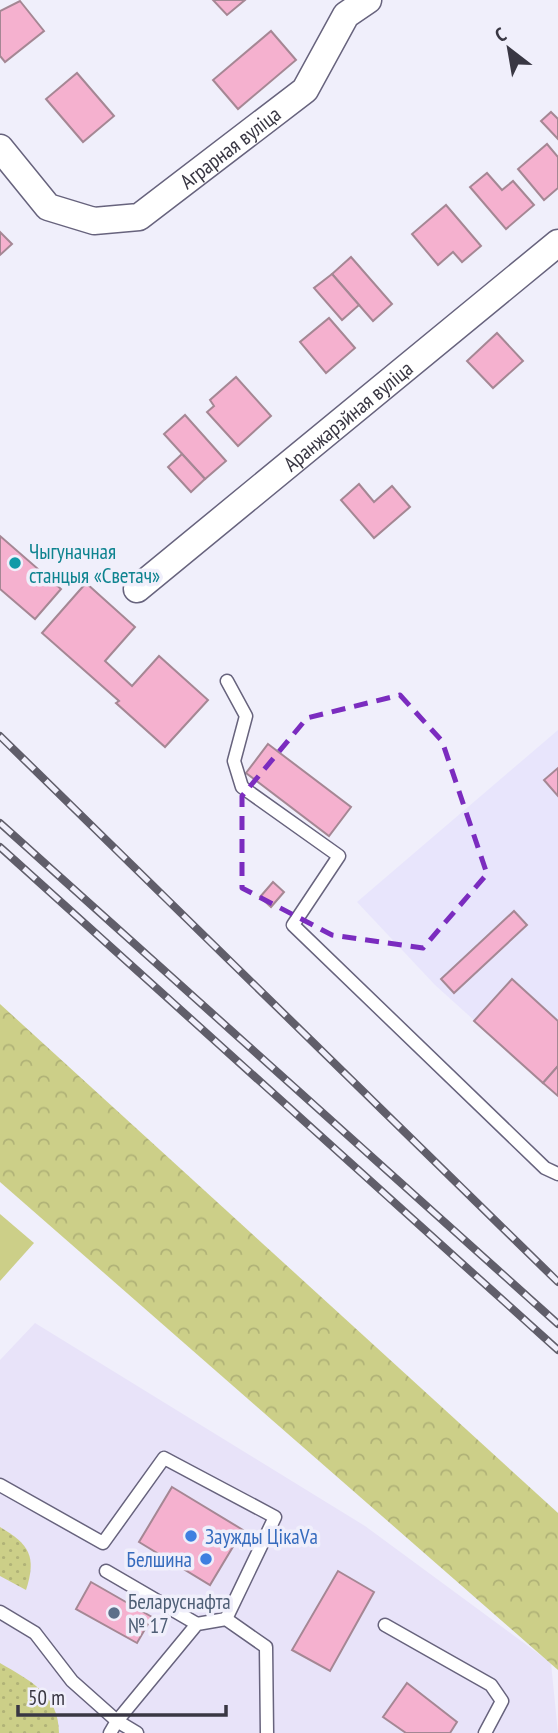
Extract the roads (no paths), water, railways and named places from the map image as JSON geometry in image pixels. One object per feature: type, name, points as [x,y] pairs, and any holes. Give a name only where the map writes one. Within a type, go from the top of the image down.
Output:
[{"type":"street","name":"Аграрная вуліца","points":[[0,148],[48,206],[94,221],[139,217],[305,90],[340,8],[368,0]]},
{"type":"street","name":"Аранжарэйная вуліца","points":[[137,589],[558,243]]},
{"type":"lane","points":[[227,681],[246,716],[234,761],[242,787],[339,856],[293,925],[545,1168],[558,1174]]},
{"type":"lane","points":[[0,1485],[103,1543],[163,1458],[275,1517],[226,1619]]},
{"type":"lane","points":[[106,1571],[197,1624],[226,1619],[266,1647],[267,1733]]},
{"type":"lane","points":[[0,1612],[35,1633],[72,1681],[117,1721],[137,1733]]},
{"type":"lane","points":[[110,1733],[197,1624]]},
{"type":"lane","points":[[385,1625],[491,1685],[502,1701],[485,1733]]},
{"type":"railway","points":[[0,736],[558,1282]]},
{"type":"railway","points":[[0,823],[558,1324]]},
{"type":"railway","points":[[0,847],[558,1350]]},
{"type":"place","name":"Чыгуначная станцыя «Светач»","points":[[15,563]]},
{"type":"place","name":"Заужды ЦікаVа","points":[[191,1536]]},
{"type":"place","name":"Белшина","points":[[206,1559]]},
{"type":"place","name":"Беларуснафта № 17","points":[[114,1613]]}]
